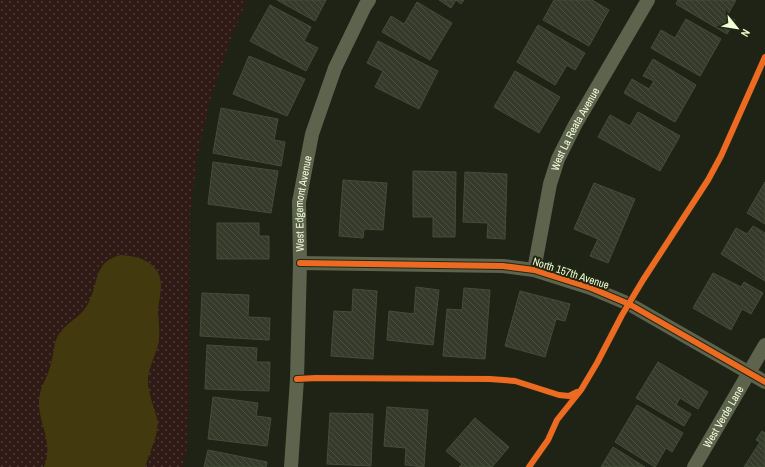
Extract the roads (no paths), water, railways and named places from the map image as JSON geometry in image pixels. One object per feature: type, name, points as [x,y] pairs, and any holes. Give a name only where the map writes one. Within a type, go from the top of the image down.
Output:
[{"type":"street","name":"West Edgemont Avenue","points":[[291,467],[297,379],[300,263],[299,202],[312,134],[335,68],[369,0]]},
{"type":"street","name":"West La Reata Avenue","points":[[534,270],[550,184],[558,159],[575,124],[648,0]]},
{"type":"street","name":"North 157th Avenue","points":[[300,263],[503,266],[534,270],[591,288],[637,308],[765,382]]},
{"type":"street","name":"West Verde Lane","points":[[694,467],[765,345]]}]
